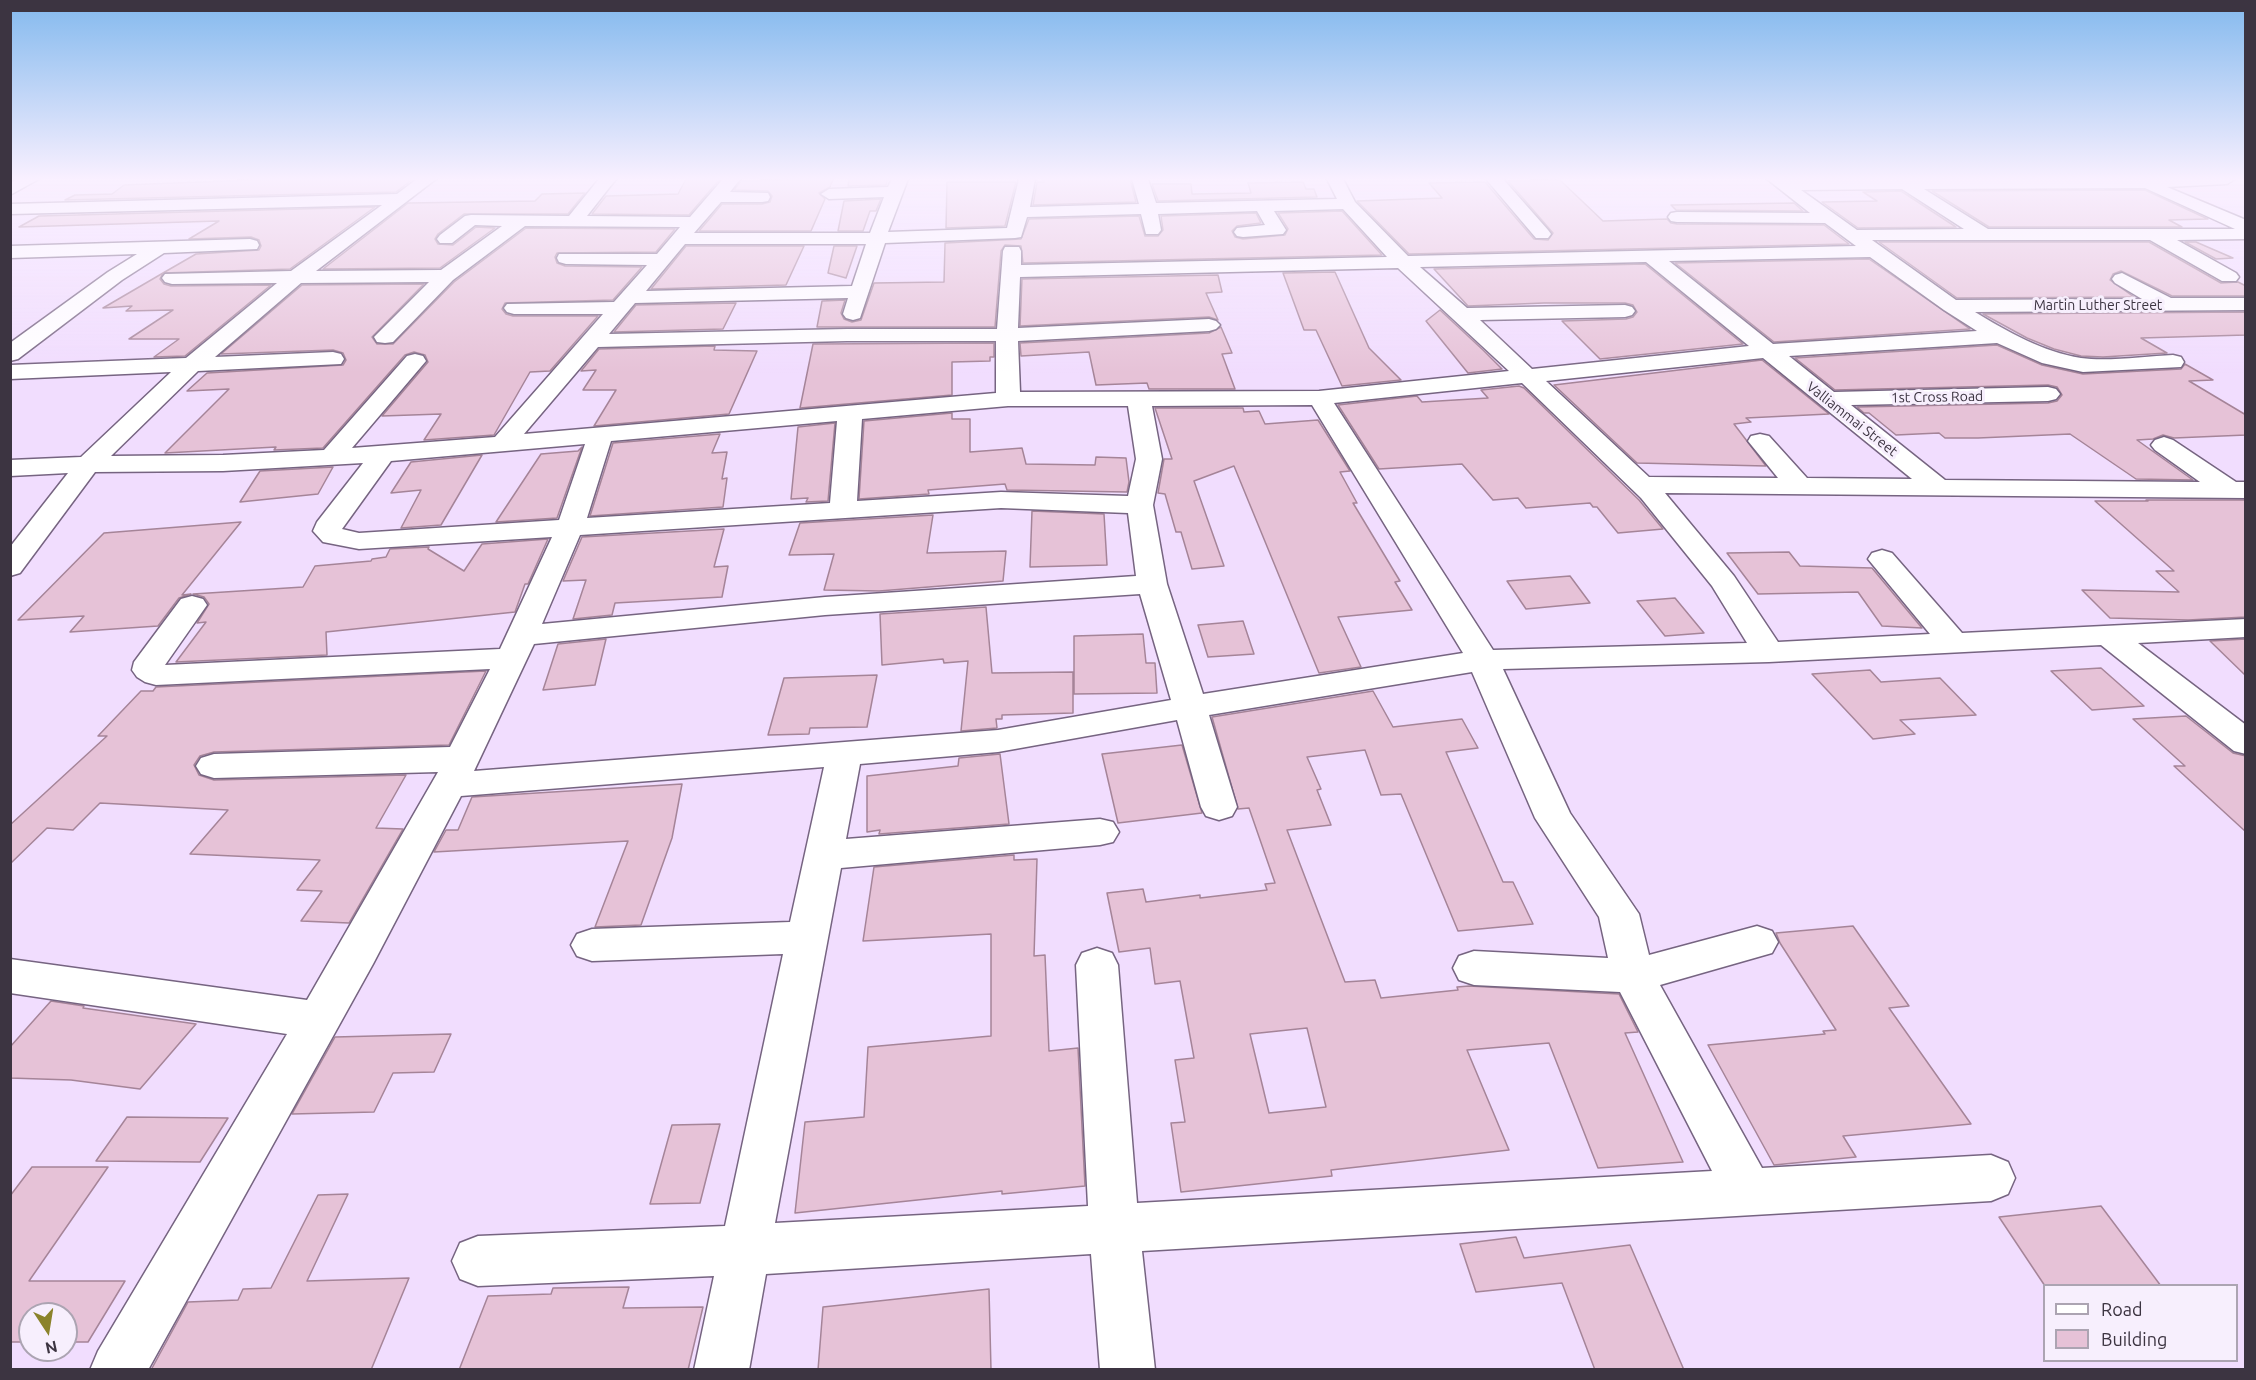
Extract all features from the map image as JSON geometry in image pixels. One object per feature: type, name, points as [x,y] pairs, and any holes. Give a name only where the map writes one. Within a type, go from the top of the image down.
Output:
[{"type":"street","points":[[10,567],[88,464],[193,364],[296,277],[341,243]]},
{"type":"street","points":[[385,337],[446,276],[490,243]]},
{"type":"street","points":[[503,443],[674,243]]},
{"type":"street","points":[[847,335],[875,243]]},
{"type":"street","points":[[1008,399],[1007,335],[1014,243]]},
{"type":"street","points":[[1385,243],[1643,485],[1724,582],[1769,652]]},
{"type":"street","points":[[1862,243],[1951,306],[2000,336],[2032,352],[2083,365],[2173,362]]},
{"type":"street","points":[[2170,243],[2229,277]]},
{"type":"street","points":[[10,252],[250,245]]},
{"type":"street","points":[[10,354],[115,276],[159,248]]},
{"type":"street","points":[[1010,271],[1225,274],[1403,262],[1872,250]]},
{"type":"street","name":"Valliammai Street","points":[[1650,256],[1765,351],[1938,487]]},
{"type":"street","points":[[566,258],[661,260]]},
{"type":"street","points":[[172,279],[446,276]]},
{"type":"street","points":[[2122,279],[2167,305]]},
{"type":"street","points":[[514,308],[860,292]]},
{"type":"street","points":[[2236,304],[2246,314]]},
{"type":"street","name":"Martin Luther Street","points":[[1951,306],[2236,304]]},
{"type":"street","points":[[1461,314],[1625,311]]},
{"type":"street","points":[[592,341],[847,335],[1007,335],[1209,325]]},
{"type":"street","points":[[10,468],[88,464],[223,463],[383,454],[1008,399],[1319,398],[1528,378],[1765,351],[2000,336]]},
{"type":"street","points":[[10,372],[333,359]]},
{"type":"street","points":[[331,457],[415,361]]},
{"type":"street","name":"1st Cross Road","points":[[1826,399],[2049,394]]},
{"type":"street","points":[[1319,398],[1483,660],[1554,818],[1619,914],[1633,976],[1748,1191]]},
{"type":"street","points":[[1139,399],[1149,459],[1140,505],[1152,584],[1219,807]]},
{"type":"street","points":[[843,511],[850,412]]},
{"type":"street","points":[[117,1370],[358,952],[455,772],[516,647],[570,527],[600,436]]},
{"type":"street","points":[[1760,441],[1800,487]]},
{"type":"street","points":[[2164,445],[2238,490]]},
{"type":"street","points":[[383,454],[331,522],[327,531],[333,536],[360,541],[1001,500],[1140,505]]},
{"type":"street","points":[[1643,485],[2238,490]]},
{"type":"street","points":[[1882,559],[1955,644]]},
{"type":"street","points":[[192,605],[150,662],[148,670],[156,675],[516,647],[825,606],[1152,584]]},
{"type":"street","points":[[214,766],[455,772],[844,754],[998,741],[1190,707],[1483,660],[1769,652],[2246,628]]},
{"type":"street","points":[[2110,636],[2246,743]]},
{"type":"street","points":[[721,1370],[844,754]]},
{"type":"street","points":[[824,855],[1100,832]]},
{"type":"street","points":[[592,945],[807,937]]},
{"type":"street","points":[[1474,968],[1633,976],[1757,942]]},
{"type":"street","points":[[1097,965],[1114,1228],[1128,1370]]},
{"type":"street","points":[[10,976],[318,1020]]},
{"type":"street","points":[[478,1261],[744,1250],[1991,1178]]},
{"type":"building","points":[[260,243],[325,243],[290,269],[163,273],[196,254],[259,250]]},
{"type":"building","points":[[356,243],[474,243],[440,268],[323,269]]},
{"type":"building","points":[[505,243],[663,243],[656,252],[557,253],[555,257],[557,263],[565,266],[642,267],[613,300],[505,303],[502,309],[506,314],[513,316],[598,316],[550,371],[530,372],[494,435],[424,440],[441,414],[382,416],[428,362],[425,355],[414,352],[405,355],[323,448],[274,450],[276,447],[165,453],[229,389],[187,391],[207,373],[343,365],[346,360],[343,353],[333,350],[221,354],[302,285],[424,284],[372,337],[377,344],[393,344],[454,282]]},
{"type":"building","points":[[945,243],[1371,243],[1382,255],[1023,263],[1021,246],[1005,245],[1001,251],[995,327],[817,327],[822,301],[845,300],[841,313],[844,319],[852,322],[861,320],[874,283],[944,282]]},
{"type":"building","points":[[1399,243],[1849,244],[1409,254]]},
{"type":"building","points":[[1881,243],[2151,243],[2221,283],[2238,282],[2246,286],[2246,296],[2172,296],[2121,271],[2113,274],[2110,280],[2134,297],[1957,298]]},
{"type":"building","points":[[2188,243],[2199,243],[2233,258],[2216,259]]},
{"type":"building","points":[[686,246],[804,246],[786,285],[651,289]]},
{"type":"building","points":[[834,246],[857,246],[846,278],[828,273]]},
{"type":"building","points":[[1869,259],[1970,329],[1774,342],[1675,263]]},
{"type":"building","points":[[1645,264],[1743,344],[1600,359],[1562,321],[1626,319],[1633,317],[1637,312],[1633,305],[1625,303],[1544,303],[1468,306],[1434,269]]},
{"type":"building","points":[[1335,272],[1369,348],[1401,380],[1342,386],[1316,330],[1304,330],[1283,273]]},
{"type":"building","points":[[163,273],[160,279],[164,284],[171,286],[271,285],[185,356],[154,357],[179,339],[129,339],[173,310],[126,311],[132,306],[103,308]]},
{"type":"building","points":[[1218,275],[1222,292],[1206,293],[1218,320],[1209,317],[1020,326],[1022,279]]},
{"type":"building","points":[[736,303],[723,329],[614,332],[636,305]]},
{"type":"building","points":[[1440,310],[1502,369],[1468,373],[1426,321]]},
{"type":"building","points":[[2246,312],[2246,335],[2141,338],[2167,353],[2103,357],[2081,356],[2054,349],[2027,338],[1983,314]]},
{"type":"building","points":[[1221,327],[1232,353],[1222,354],[1235,389],[1149,389],[1147,383],[1096,385],[1089,352],[1021,356],[1020,343],[1209,333]]},
{"type":"building","points":[[994,343],[994,357],[990,357],[990,361],[952,362],[952,395],[800,408],[813,344]]},
{"type":"building","points":[[1997,345],[2042,365],[2083,374],[2181,369],[2185,364],[2213,380],[2189,381],[2246,415],[2246,435],[2174,438],[2163,435],[2153,439],[2137,440],[2193,480],[2136,479],[2070,434],[1978,438],[1945,438],[1939,433],[1896,435],[1869,413],[1864,413],[1857,407],[2048,403],[2057,401],[2062,395],[2057,387],[2048,385],[1835,390],[1795,358]]},
{"type":"building","points":[[715,346],[714,350],[757,351],[729,414],[594,426],[616,390],[583,390],[596,370],[581,371],[599,349]]},
{"type":"building","points":[[1762,360],[1829,414],[1746,418],[1751,422],[1734,424],[1766,466],[1637,463],[1554,385]]},
{"type":"building","points":[[1519,386],[1524,388],[1639,500],[1663,529],[1618,533],[1597,507],[1593,507],[1590,503],[1526,508],[1518,498],[1493,500],[1462,464],[1379,469],[1338,405],[1417,396],[1422,402],[1488,398],[1481,390]]},
{"type":"building","points":[[1155,408],[1243,408],[1244,412],[1259,411],[1265,424],[1318,420],[1350,471],[1340,472],[1357,503],[1353,503],[1400,581],[1395,582],[1412,610],[1338,617],[1361,667],[1319,673],[1234,466],[1194,481],[1224,566],[1192,569],[1181,532],[1176,532],[1165,494],[1158,493],[1164,459],[1172,459]]},
{"type":"building","points":[[952,413],[952,419],[970,419],[970,452],[1022,448],[1026,464],[1095,465],[1096,457],[1126,458],[1129,482],[1127,492],[1007,490],[1005,484],[928,490],[929,494],[859,499],[864,421]]},
{"type":"building","points":[[835,423],[828,501],[806,502],[808,498],[791,499],[798,427]]},
{"type":"building","points":[[720,434],[712,453],[727,452],[722,479],[727,478],[723,507],[590,516],[613,443]]},
{"type":"building","points":[[582,447],[557,518],[496,522],[541,454],[578,451]]},
{"type":"building","points":[[482,455],[441,525],[401,528],[421,490],[391,493],[411,462]]},
{"type":"building","points":[[333,467],[318,494],[240,502],[260,471]]},
{"type":"building","points":[[2146,500],[2246,500],[2246,617],[2188,620],[2110,618],[2082,590],[2179,592],[2156,571],[2174,571],[2095,501],[2148,501]]},
{"type":"building","points":[[1032,511],[1104,514],[1107,565],[1030,567]]},
{"type":"building","points":[[933,515],[927,553],[1006,551],[1003,581],[879,591],[824,590],[834,554],[789,555],[800,523]]},
{"type":"building","points":[[241,522],[182,595],[191,594],[179,598],[158,626],[70,632],[84,616],[18,620],[104,533]]},
{"type":"building","points":[[724,529],[714,567],[728,566],[722,597],[615,603],[612,615],[573,619],[586,580],[563,581],[582,537]]},
{"type":"building","points":[[548,539],[528,584],[525,584],[515,612],[326,632],[327,655],[176,662],[206,622],[197,623],[209,604],[204,597],[193,594],[303,587],[315,566],[371,561],[386,557],[390,549],[429,547],[428,549],[464,571],[482,544]]},
{"type":"building","points":[[1789,552],[1800,566],[1872,568],[1922,628],[1882,626],[1858,592],[1758,594],[1727,553]]},
{"type":"building","points":[[1570,576],[1590,603],[1526,609],[1507,581]]},
{"type":"building","points":[[1675,598],[1704,633],[1665,636],[1637,601]]},
{"type":"building","points":[[986,607],[992,673],[1073,672],[1073,713],[1002,715],[1002,719],[996,719],[997,728],[961,731],[968,661],[944,663],[943,659],[882,665],[880,614]]},
{"type":"building","points":[[1243,621],[1254,654],[1208,657],[1198,625]]},
{"type":"building","points":[[1143,634],[1146,663],[1155,663],[1157,693],[1074,694],[1074,636]]},
{"type":"building","points":[[606,639],[595,685],[543,690],[558,644]]},
{"type":"building","points":[[2246,639],[2246,676],[2210,641]]},
{"type":"building","points":[[2101,668],[2144,706],[2092,710],[2051,671]]},
{"type":"building","points":[[1870,670],[1881,682],[1940,678],[1976,715],[1900,720],[1915,734],[1873,739],[1812,674]]},
{"type":"building","points":[[486,671],[449,745],[214,752],[200,756],[194,765],[199,775],[214,780],[406,775],[376,828],[403,829],[349,923],[301,921],[322,891],[297,890],[320,860],[190,854],[228,810],[100,803],[73,830],[47,828],[10,864],[10,825],[107,736],[98,736],[141,691],[153,691],[156,687]]},
{"type":"building","points":[[877,675],[867,727],[810,728],[809,734],[768,735],[784,678]]},
{"type":"building","points":[[1373,691],[1393,727],[1462,719],[1478,748],[1446,752],[1503,882],[1513,882],[1533,924],[1458,931],[1401,794],[1381,795],[1365,750],[1307,757],[1321,789],[1317,790],[1331,825],[1287,830],[1345,982],[1375,980],[1381,998],[1458,990],[1457,987],[1469,986],[1619,994],[1638,1032],[1625,1033],[1683,1162],[1598,1168],[1549,1043],[1467,1050],[1509,1150],[1331,1170],[1332,1176],[1181,1192],[1171,1123],[1185,1122],[1175,1060],[1194,1058],[1180,981],[1155,984],[1150,948],[1119,952],[1107,893],[1143,889],[1146,902],[1267,890],[1265,884],[1275,883],[1249,808],[1238,809],[1212,717]],"holes":[[[1307,1028],[1326,1107],[1269,1113],[1250,1034]]]},
{"type":"building","points":[[2186,716],[2233,753],[2246,756],[2246,832],[2174,766],[2185,766],[2133,719]]},
{"type":"building","points":[[1182,745],[1202,813],[1118,823],[1102,754]]},
{"type":"building","points":[[1000,754],[1009,824],[879,834],[880,830],[867,832],[867,776],[958,766],[959,758]]},
{"type":"building","points":[[682,784],[672,838],[641,925],[595,927],[628,841],[434,852],[446,830],[458,830],[472,797]]},
{"type":"building","points":[[1014,855],[1014,860],[1037,859],[1034,956],[1045,955],[1049,1051],[1078,1048],[1085,1186],[1002,1194],[1002,1191],[795,1213],[805,1122],[864,1117],[868,1047],[991,1036],[991,934],[863,941],[874,867]]},
{"type":"building","points":[[1853,926],[1909,1006],[1889,1008],[1971,1124],[1843,1136],[1856,1157],[1774,1165],[1708,1045],[1825,1034],[1823,1031],[1836,1030],[1780,943],[1776,933]]},
{"type":"building","points":[[51,1001],[84,1006],[83,1008],[196,1024],[140,1089],[71,1080],[10,1078],[10,1047]]},
{"type":"building","points":[[451,1034],[434,1072],[393,1073],[374,1112],[292,1114],[335,1037]]},
{"type":"building","points":[[127,1117],[228,1118],[200,1162],[96,1161]]},
{"type":"building","points":[[720,1124],[700,1203],[650,1204],[672,1125]]},
{"type":"building","points":[[32,1167],[108,1167],[29,1281],[125,1281],[88,1342],[78,1342],[78,1302],[18,1302],[18,1342],[10,1342],[10,1196]]},
{"type":"building","points":[[348,1194],[307,1281],[409,1278],[371,1370],[151,1370],[188,1302],[238,1300],[243,1289],[271,1288],[318,1195]]},
{"type":"building","points":[[2101,1206],[2160,1284],[2044,1284],[1999,1217]]},
{"type":"building","points":[[1516,1237],[1524,1258],[1630,1245],[1684,1370],[1595,1370],[1562,1283],[1476,1292],[1460,1244]]},
{"type":"building","points":[[629,1287],[623,1308],[703,1307],[688,1370],[459,1370],[488,1296],[551,1294],[553,1288]]},
{"type":"building","points":[[989,1289],[991,1370],[818,1370],[823,1307]]}]
